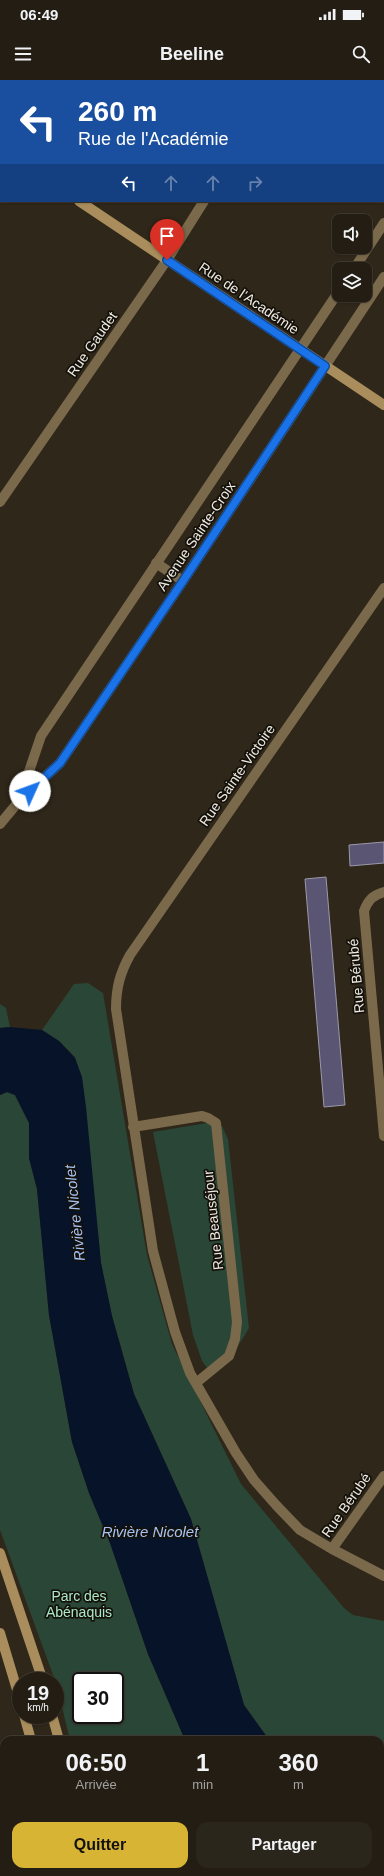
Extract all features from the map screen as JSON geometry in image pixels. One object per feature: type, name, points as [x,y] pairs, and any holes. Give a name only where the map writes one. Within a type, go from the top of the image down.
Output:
[{"type":"street","name":"Rue de l'Académie","points":[[80,202],[384,405]]},
{"type":"street","name":"Rue Gaudet","points":[[0,502],[167,260],[203,202]]},
{"type":"street","points":[[359,262],[384,224]]},
{"type":"street","name":"Avenue Sainte-Croix","points":[[0,824],[20,800],[60,763],[183,581],[384,277]]},
{"type":"street","name":"Avenue Sainte-Croix","points":[[20,800],[41,736],[332,301]]},
{"type":"street","points":[[156,563],[183,581]]},
{"type":"street","name":"Rue Sainte-Victoire","points":[[133,1127],[116,1009],[116,992],[118,981],[130,955],[384,588]]},
{"type":"street","name":"Rue Bérubé","points":[[384,892],[368,900],[364,911],[381,1067],[384,1136]]},
{"type":"street","name":"Rue Beauséjour","points":[[133,1127],[202,1116],[216,1123],[237,1322],[235,1339],[229,1356],[196,1383]]},
{"type":"street","points":[[133,1127],[153,1251],[175,1332],[196,1383],[221,1429],[254,1480],[300,1530],[332,1549],[384,1576]]},
{"type":"street","name":"Rue Bérubé","points":[[332,1549],[384,1476]]},
{"type":"street","points":[[0,1553],[40,1672]]},
{"type":"street","points":[[0,1633],[12,1673]]},
{"type":"street","points":[[27,1724],[30,1736]]},
{"type":"street","points":[[55,1724],[58,1736]]},
{"type":"green space","points":[[88,983],[103,993],[147,1255],[172,1344],[241,1484],[344,1608],[353,1615],[384,1621],[384,1736],[266,1736],[244,1705],[191,1519],[134,1394],[112,1316],[101,1263],[81,1077],[75,1057],[59,1041],[42,1030],[74,984]]},
{"type":"green space","points":[[0,1004],[6,1008],[10,1027],[0,1028]]},
{"type":"green space","name":"Parc des Abénaquis","points":[[7,1092],[15,1095],[29,1123],[29,1158],[37,1189],[49,1315],[72,1442],[89,1493],[110,1543],[148,1654],[183,1736],[69,1736],[64,1716],[64,1672],[52,1672],[0,1530],[0,1095]]},
{"type":"green space","points":[[213,1122],[222,1126],[228,1139],[249,1328],[227,1360],[216,1370],[210,1372],[202,1361],[193,1335],[153,1132]]},
{"type":"water","name":"Rivière Nicolet","points":[[10,1027],[42,1030],[59,1041],[75,1058],[82,1077],[86,1107],[101,1263],[112,1316],[134,1394],[191,1519],[244,1705],[266,1736],[183,1736],[148,1654],[110,1543],[89,1493],[72,1442],[49,1315],[37,1189],[29,1158],[29,1123],[15,1095],[7,1092],[0,1095],[0,1028]]},
{"type":"building","points":[[384,842],[384,863],[350,866],[349,845]]},
{"type":"building","points":[[326,877],[345,1105],[324,1107],[305,879]]},
{"type":"route","points":[[30,791],[60,763],[183,581],[325,366],[167,260]]}]
